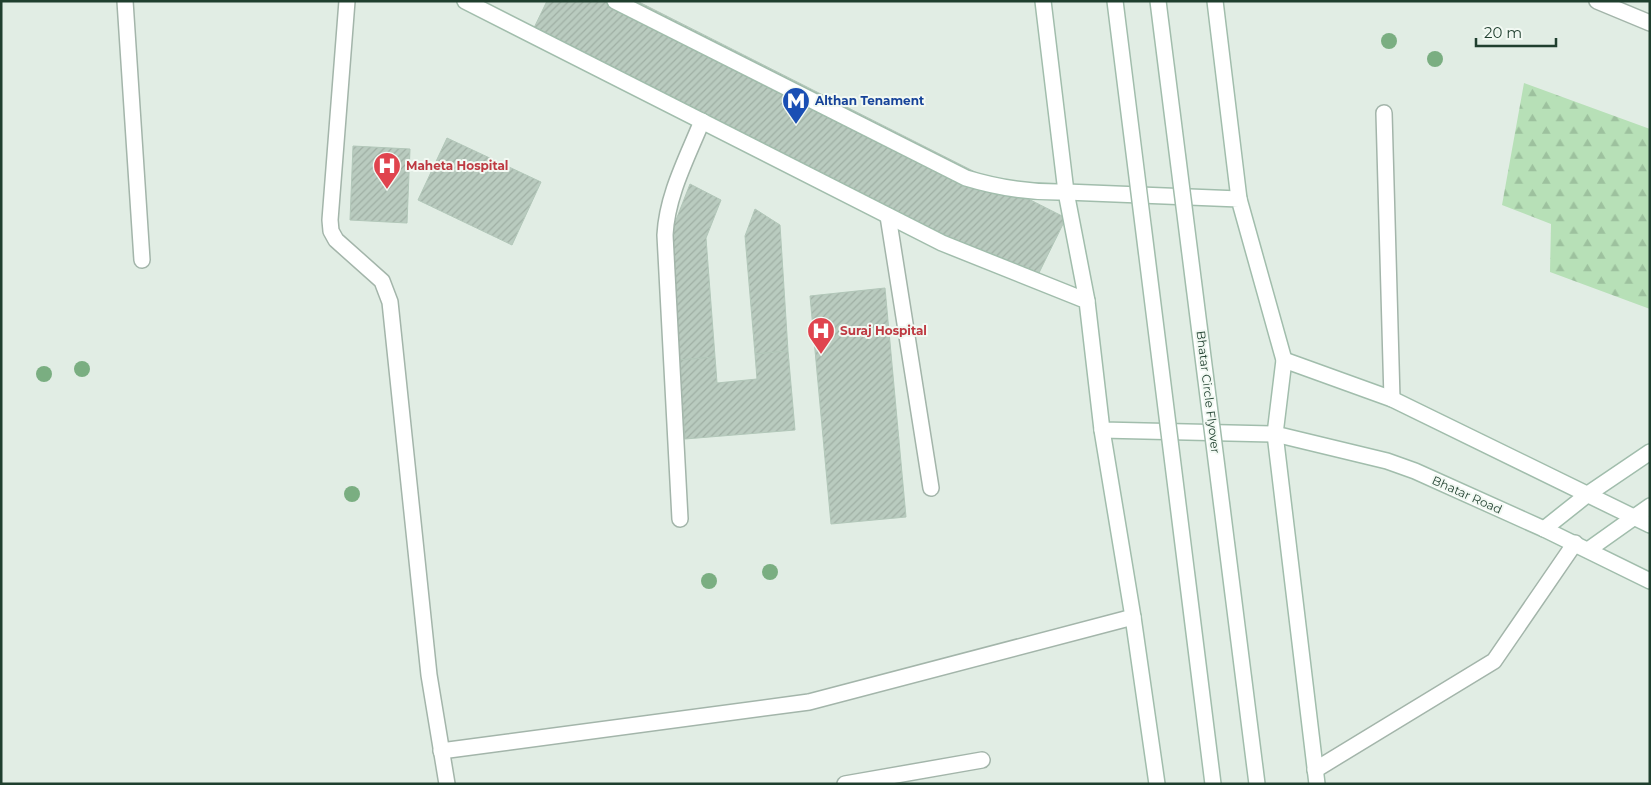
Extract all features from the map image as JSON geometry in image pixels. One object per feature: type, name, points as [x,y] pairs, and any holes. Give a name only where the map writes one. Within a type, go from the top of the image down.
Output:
[{"type":"main road","points":[[125,1],[142,260]]},
{"type":"main road","points":[[347,1],[330,220],[331,231],[336,240],[382,281],[390,302],[429,675],[446,784]]},
{"type":"main road","points":[[465,1],[942,243],[1087,301]]},
{"type":"main road","points":[[615,1],[966,178],[1016,190],[1039,193],[1066,192],[1239,199]]},
{"type":"main road","points":[[1043,1],[1066,192],[1087,301],[1102,430],[1133,617],[1157,784]]},
{"type":"main road","points":[[1115,1],[1213,784]]},
{"type":"main road","name":"Bhatar Circle Flyover","points":[[1158,1],[1257,784]]},
{"type":"main road","points":[[1215,1],[1239,199],[1284,360],[1276,434],[1316,777],[1494,660],[1581,546],[1650,506]]},
{"type":"main road","points":[[1597,1],[1650,23]]},
{"type":"main road","points":[[1384,113],[1392,399]]},
{"type":"main road","points":[[680,519],[665,235],[666,217],[670,202],[702,121]]},
{"type":"main road","points":[[888,216],[931,488]]},
{"type":"main road","points":[[1284,360],[1392,399],[1650,525]]},
{"type":"main road","name":"Bhatar Road","points":[[1102,430],[1276,434],[1394,464],[1544,529],[1650,581]]},
{"type":"main road","points":[[1544,529],[1588,494],[1650,452]]},
{"type":"main road","points":[[441,751],[809,702],[1133,617]]},
{"type":"main road","points":[[845,784],[982,760]]},
{"type":"green space","points":[[1524,83],[1650,129],[1650,309],[1550,272],[1551,224],[1502,205]]},
{"type":"building","points":[[547,1],[637,1],[1066,218],[1033,285],[532,32]]},
{"type":"building","points":[[447,138],[541,182],[512,245],[418,200]]},
{"type":"building","points":[[353,146],[410,149],[407,223],[350,220]]},
{"type":"building","points":[[690,184],[721,200],[706,238],[715,357],[679,360],[669,238]]},
{"type":"building","points":[[755,209],[780,225],[788,351],[755,354],[745,236]]},
{"type":"building","points":[[885,288],[906,517],[831,524],[810,296]]},
{"type":"building","points":[[788,351],[795,430],[685,439],[679,360],[715,357],[717,383],[757,379],[755,354]]},
{"type":"place","name":"Althan Tenament","points":[[796,125]]},
{"type":"place","name":"Maheta Hospital","points":[[387,190]]},
{"type":"place","name":"Suraj Hospital","points":[[821,355]]}]
